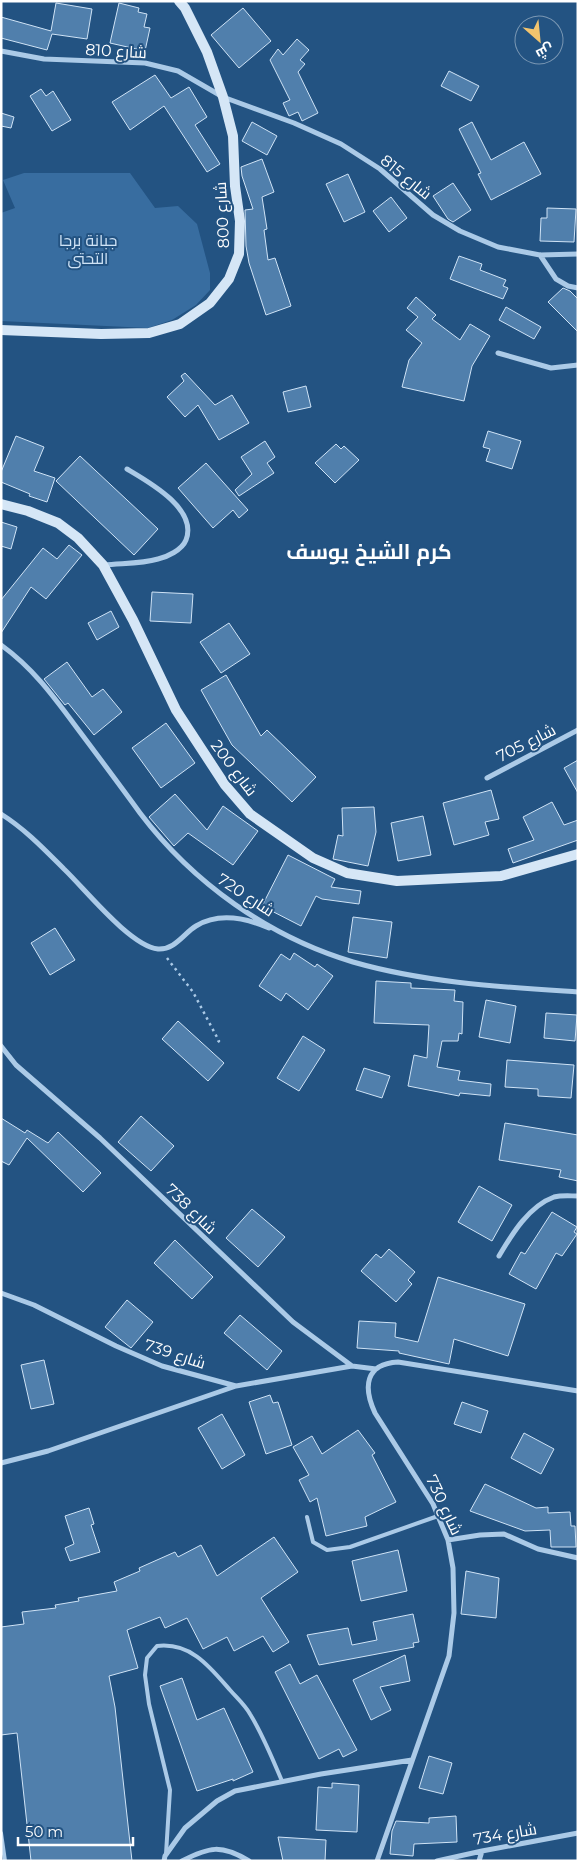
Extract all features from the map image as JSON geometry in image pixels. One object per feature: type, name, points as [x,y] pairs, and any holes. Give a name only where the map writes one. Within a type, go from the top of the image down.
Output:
[{"type":"main road","name":"شارع 800","points":[[1,330],[149,334],[180,324],[210,303],[229,279],[239,254],[240,221],[235,186],[233,136],[223,97],[207,52],[185,8],[179,1]]},
{"type":"main road","name":"شارع 200","points":[[1,504],[28,511],[58,524],[78,538],[103,565],[133,620],[176,710],[225,785],[250,814],[313,858],[347,873],[397,881],[501,876],[578,854]]},
{"type":"street","name":"شارع 810","points":[[1,51],[44,59],[145,63],[178,71],[223,97]]},
{"type":"street","name":"شارع 815","points":[[223,97],[294,123],[341,144],[380,169],[433,215],[460,231],[498,247],[540,255],[578,254]]},
{"type":"street","points":[[540,255],[556,279],[563,284],[578,288]]},
{"type":"street","points":[[498,353],[551,368],[578,365]]},
{"type":"street","points":[[103,565],[160,559],[176,551],[184,543],[189,531],[187,520],[182,511],[153,484],[127,469]]},
{"type":"street","name":"شارع 720","points":[[1,645],[19,658],[39,678],[173,852],[211,888],[286,935],[318,950],[354,962],[403,973],[449,981],[512,988],[578,992]]},
{"type":"street","name":"شارع 705","points":[[486,778],[578,730]]},
{"type":"street","points":[[1,814],[31,836],[108,914],[139,942],[160,949],[167,948],[176,943],[195,926],[219,917],[239,918],[266,926],[286,935]]},
{"type":"street","name":"شارع 738","points":[[1,1046],[16,1065],[100,1138],[293,1322],[352,1366],[376,1369]]},
{"type":"street","points":[[499,1256],[511,1236],[539,1206],[556,1197],[578,1196]]},
{"type":"street","name":"شارع 739","points":[[1,1293],[34,1305],[116,1346],[162,1366],[236,1386],[352,1366]]},
{"type":"street","points":[[376,1369],[385,1363],[398,1362],[578,1391]]},
{"type":"street","name":"شارع 730","points":[[376,1369],[370,1378],[369,1400],[375,1413],[418,1478],[448,1540],[453,1568],[454,1613],[449,1656],[377,1861]]},
{"type":"street","points":[[1,1463],[48,1451],[236,1386]]},
{"type":"street","points":[[448,1540],[480,1535],[504,1534],[538,1549],[578,1558]]},
{"type":"street","points":[[164,1861],[166,1854],[185,1828],[216,1801],[235,1791],[282,1781],[412,1760]]},
{"type":"street","name":"شارع 734","points":[[437,1861],[578,1833]]},
{"type":"street","points":[[182,1861],[206,1850],[218,1849],[238,1854],[249,1861]]},
{"type":"street","points":[[479,1861],[482,1851]]},
{"type":"lane","points":[[307,1517],[313,1542],[327,1550],[350,1547],[438,1516]]},
{"type":"lane","points":[[166,1854],[170,1790],[149,1704],[145,1675],[147,1658],[158,1646],[171,1644],[190,1652],[214,1670],[249,1712],[269,1748],[282,1781]]},
{"type":"lane","points":[[1,1833],[5,1861]]},
{"type":"path","points":[[160,949],[193,992],[219,1041],[215,1045]]},
{"type":"green space","name":"جبانة برجا التحتى","points":[[24,173],[130,173],[155,208],[178,206],[197,224],[210,273],[210,290],[196,305],[172,320],[148,328],[1,321],[1,213],[15,208],[3,180]]},
{"type":"building","points":[[56,3],[92,9],[87,39],[52,34],[47,50],[1,38],[1,17],[51,31]]},
{"type":"building","points":[[119,3],[139,8],[138,12],[147,14],[144,27],[150,28],[145,51],[110,43]]},
{"type":"building","points":[[243,8],[271,41],[239,68],[211,35]]},
{"type":"building","points":[[297,39],[309,50],[300,60],[305,64],[298,72],[318,113],[302,121],[298,112],[289,116],[283,103],[290,100],[270,60],[278,49],[283,55]]},
{"type":"building","points":[[449,71],[479,86],[471,101],[441,86]]},
{"type":"building","points":[[155,75],[171,98],[189,87],[207,117],[195,125],[220,164],[207,172],[164,106],[130,130],[112,102]]},
{"type":"building","points":[[41,89],[46,96],[53,91],[71,120],[52,131],[30,96]]},
{"type":"building","points":[[1,113],[14,117],[11,128],[1,126]]},
{"type":"building","points":[[252,122],[277,136],[267,155],[242,141]]},
{"type":"building","points":[[472,122],[491,160],[524,142],[541,174],[491,200],[478,174],[481,173],[459,129]]},
{"type":"building","points":[[262,159],[274,192],[262,197],[267,229],[264,230],[268,260],[275,258],[291,306],[266,315],[249,263],[246,246],[245,210],[253,209],[242,176],[241,167]]},
{"type":"building","points":[[348,174],[365,212],[344,222],[326,184]]},
{"type":"building","points":[[453,183],[471,210],[453,222],[448,219],[433,196]]},
{"type":"building","points":[[391,197],[407,218],[389,232],[373,211]]},
{"type":"building","points":[[547,208],[576,209],[574,242],[540,241],[541,218],[547,218]]},
{"type":"building","points":[[459,256],[482,264],[480,270],[506,280],[503,286],[508,288],[503,299],[450,279]]},
{"type":"building","points":[[563,288],[570,291],[578,299],[578,332],[548,302]]},
{"type":"building","points":[[416,297],[436,315],[432,319],[460,340],[470,324],[490,336],[472,366],[464,401],[402,387],[409,360],[422,343],[406,330],[418,317],[407,308]]},
{"type":"building","points":[[506,307],[541,327],[534,339],[499,320]]},
{"type":"building","points":[[185,373],[215,405],[232,395],[249,423],[219,440],[198,405],[185,417],[167,397],[184,381],[181,376]]},
{"type":"building","points":[[306,386],[311,407],[288,412],[283,392]]},
{"type":"building","points":[[488,431],[521,441],[512,469],[486,461],[490,449],[483,447]]},
{"type":"building","points":[[16,436],[44,447],[34,471],[55,478],[47,502],[29,496],[30,494],[1,482],[1,472]]},
{"type":"building","points":[[265,441],[275,457],[267,463],[274,473],[239,496],[235,490],[252,474],[241,457]]},
{"type":"building","points":[[336,444],[341,449],[344,446],[359,460],[335,483],[315,463]]},
{"type":"building","points":[[80,456],[158,529],[134,555],[56,481]]},
{"type":"building","points":[[206,463],[248,510],[239,518],[233,510],[213,528],[178,488]]},
{"type":"building","points":[[1,522],[17,527],[11,549],[1,546]]},
{"type":"building","points":[[69,545],[82,555],[46,599],[31,587],[1,633],[1,600],[43,548],[57,559]]},
{"type":"building","points":[[152,592],[193,594],[191,623],[150,621]]},
{"type":"building","points":[[111,611],[119,627],[97,640],[88,623]]},
{"type":"building","points":[[229,623],[250,654],[221,673],[200,642]]},
{"type":"building","points":[[67,662],[92,697],[103,689],[122,712],[94,735],[68,703],[65,705],[44,679]]},
{"type":"building","points":[[226,675],[261,736],[267,730],[316,777],[292,802],[232,745],[201,690]]},
{"type":"building","points":[[166,723],[195,763],[161,788],[132,748]]},
{"type":"building","points":[[578,760],[578,793],[564,768]]},
{"type":"building","points":[[491,790],[499,819],[485,822],[489,835],[454,845],[443,803]]},
{"type":"building","points":[[175,794],[207,830],[223,806],[258,831],[233,865],[188,833],[174,846],[149,817]]},
{"type":"building","points":[[552,802],[564,825],[578,820],[578,840],[513,863],[508,849],[534,840],[523,817]]},
{"type":"building","points":[[374,807],[376,832],[368,866],[333,859],[338,835],[343,836],[342,808]]},
{"type":"building","points":[[423,816],[431,855],[398,861],[391,823]]},
{"type":"building","points":[[288,855],[335,879],[331,887],[361,891],[359,904],[322,899],[316,896],[301,926],[262,906]]},
{"type":"building","points":[[353,917],[392,922],[387,958],[348,952]]},
{"type":"building","points":[[55,928],[75,960],[50,975],[31,943]]},
{"type":"building","points":[[294,953],[315,967],[317,964],[333,976],[308,1010],[286,993],[281,1001],[259,986],[281,954],[290,960]]},
{"type":"building","points":[[376,981],[411,983],[411,988],[455,990],[454,1001],[463,1002],[462,1034],[459,1033],[458,1041],[442,1041],[437,1067],[460,1071],[458,1080],[491,1084],[490,1096],[460,1093],[459,1096],[408,1086],[414,1055],[427,1058],[429,1025],[374,1023]]},
{"type":"building","points":[[486,1000],[516,1006],[510,1043],[479,1037]]},
{"type":"building","points":[[546,1013],[577,1015],[575,1041],[544,1038]]},
{"type":"building","points":[[178,1021],[224,1063],[208,1081],[162,1039]]},
{"type":"building","points":[[303,1036],[325,1050],[299,1091],[277,1078]]},
{"type":"building","points":[[507,1060],[574,1065],[571,1098],[538,1096],[538,1089],[505,1087]]},
{"type":"building","points":[[364,1068],[390,1076],[382,1098],[356,1090]]},
{"type":"building","points":[[141,1116],[174,1146],[151,1171],[118,1142]]},
{"type":"building","points":[[1,1118],[25,1133],[27,1130],[48,1143],[58,1132],[101,1173],[83,1192],[27,1138],[9,1165],[1,1161]]},
{"type":"building","points":[[505,1123],[578,1135],[578,1181],[559,1177],[561,1170],[499,1160]]},
{"type":"building","points":[[479,1186],[512,1205],[492,1241],[458,1222]]},
{"type":"building","points":[[252,1209],[285,1237],[258,1267],[226,1238]]},
{"type":"building","points":[[552,1212],[577,1227],[574,1232],[577,1234],[562,1256],[556,1253],[536,1289],[509,1274],[521,1252],[525,1254]]},
{"type":"building","points":[[175,1240],[213,1277],[192,1299],[154,1263]]},
{"type":"building","points":[[389,1249],[415,1272],[408,1280],[412,1284],[396,1302],[361,1271],[376,1254],[381,1258]]},
{"type":"building","points":[[438,1277],[525,1304],[508,1356],[454,1339],[449,1364],[399,1353],[399,1351],[357,1348],[359,1321],[396,1323],[395,1337],[418,1342]]},
{"type":"building","points":[[127,1300],[153,1322],[131,1348],[105,1327]]},
{"type":"building","points":[[240,1315],[282,1351],[267,1370],[224,1333]]},
{"type":"building","points":[[44,1360],[54,1404],[31,1409],[21,1365]]},
{"type":"building","points":[[270,1395],[273,1403],[278,1402],[292,1445],[266,1454],[249,1402]]},
{"type":"building","points":[[462,1402],[488,1411],[481,1433],[454,1424]]},
{"type":"building","points":[[222,1414],[245,1455],[222,1469],[198,1428]]},
{"type":"building","points":[[358,1430],[375,1453],[372,1455],[396,1502],[365,1517],[367,1526],[326,1536],[317,1498],[310,1502],[299,1480],[309,1475],[293,1447],[312,1436],[322,1454]]},
{"type":"building","points":[[524,1433],[554,1449],[541,1474],[511,1458]]},
{"type":"building","points":[[485,1484],[536,1508],[548,1507],[548,1513],[570,1512],[571,1526],[575,1526],[576,1547],[551,1547],[550,1530],[525,1531],[470,1511]]},
{"type":"building","points":[[89,1508],[94,1524],[91,1525],[100,1552],[70,1561],[65,1548],[74,1544],[65,1516]]},
{"type":"building","points":[[274,1537],[298,1572],[261,1598],[289,1642],[273,1652],[263,1636],[234,1651],[227,1637],[203,1649],[187,1618],[165,1628],[160,1617],[127,1630],[138,1668],[109,1676],[115,1707],[132,1861],[31,1861],[17,1733],[1,1735],[1,1627],[24,1624],[22,1612],[56,1608],[55,1605],[79,1601],[78,1598],[117,1591],[114,1582],[140,1571],[139,1568],[175,1552],[178,1557],[201,1545],[217,1576]]},
{"type":"building","points":[[398,1550],[407,1591],[361,1601],[352,1561]]},
{"type":"building","points":[[466,1571],[499,1578],[496,1618],[461,1614]]},
{"type":"building","points":[[413,1614],[419,1642],[413,1643],[414,1647],[319,1665],[307,1635],[348,1628],[352,1645],[377,1640],[373,1622]]},
{"type":"building","points":[[405,1655],[410,1681],[380,1687],[391,1710],[371,1720],[353,1680]]},
{"type":"building","points":[[290,1664],[300,1684],[317,1675],[357,1750],[343,1757],[339,1749],[319,1759],[275,1672]]},
{"type":"building","points":[[182,1678],[197,1720],[224,1708],[253,1772],[233,1781],[233,1779],[197,1791],[160,1686]]},
{"type":"building","points":[[429,1756],[452,1763],[443,1794],[419,1788]]},
{"type":"building","points":[[332,1783],[359,1785],[357,1832],[316,1830],[318,1787],[332,1788]]},
{"type":"building","points":[[456,1816],[457,1842],[414,1844],[413,1856],[390,1854],[392,1831],[396,1821],[429,1823],[429,1818]]},
{"type":"building","points":[[278,1837],[326,1840],[325,1861],[283,1861]]},
{"type":"district","name":"كرم الشيخ يوسف","points":[[369,551]]}]
